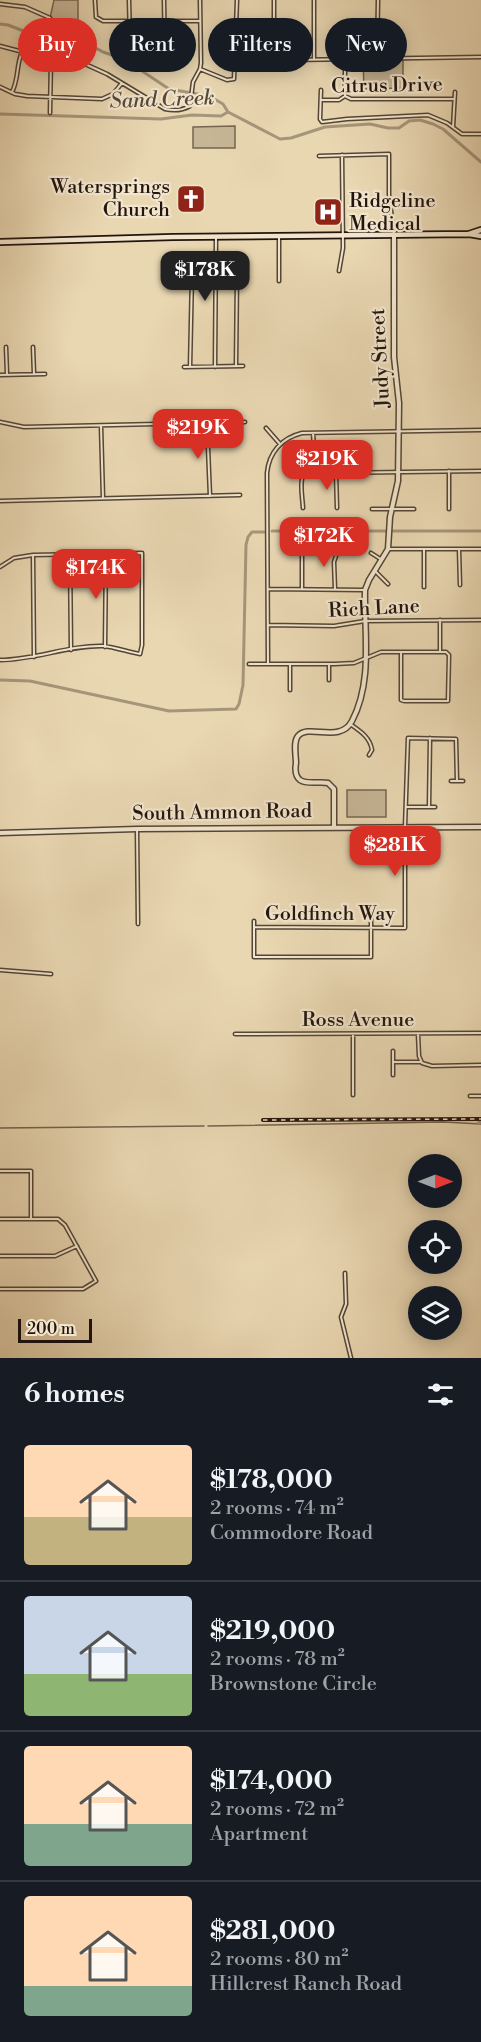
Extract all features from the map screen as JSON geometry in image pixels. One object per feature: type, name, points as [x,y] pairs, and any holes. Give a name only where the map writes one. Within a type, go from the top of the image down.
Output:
[{"type":"main road","points":[[469,234],[481,230]]},
{"type":"main road","points":[[0,242],[216,237],[469,234],[481,236]]},
{"type":"street","points":[[15,0],[16,5]]},
{"type":"street","points":[[16,5],[19,0]]},
{"type":"street","points":[[95,0],[97,18],[109,21]]},
{"type":"street","points":[[129,0],[129,18]]},
{"type":"street","points":[[164,0],[164,18]]},
{"type":"street","points":[[97,69],[173,111],[190,106],[193,82],[200,69],[200,0]]},
{"type":"street","points":[[200,69],[228,81],[232,81],[235,76],[237,0]]},
{"type":"street","points":[[274,0],[274,18]]},
{"type":"street","points":[[314,0],[314,59],[325,59]]},
{"type":"street","points":[[378,0],[378,18]]},
{"type":"street","points":[[0,4],[16,5],[50,18]]},
{"type":"street","points":[[0,45],[18,51]]},
{"type":"street","points":[[407,58],[481,57]]},
{"type":"street","points":[[12,92],[17,83],[18,72]]},
{"type":"street","points":[[50,113],[51,72]]},
{"type":"street","points":[[345,72],[345,96]]},
{"type":"street","points":[[0,87],[27,96],[107,98],[122,83]]},
{"type":"street","points":[[321,90],[320,119],[322,122],[347,118],[428,115],[447,123],[462,134],[481,134]]},
{"type":"street","points":[[453,128],[454,92]]},
{"type":"street","name":"Citrus Drive","points":[[321,100],[339,100],[345,96],[351,99],[453,99]]},
{"type":"street","points":[[319,156],[389,154],[389,195],[394,235]]},
{"type":"street","points":[[339,271],[343,256],[342,155]]},
{"type":"street","name":"Judy Street","points":[[350,724],[363,689],[366,673],[365,590],[388,549],[398,472],[399,395],[394,357],[394,235]]},
{"type":"street","points":[[215,367],[216,237]]},
{"type":"street","points":[[279,237],[279,281]]},
{"type":"street","points":[[175,275],[245,275]]},
{"type":"street","points":[[190,367],[192,275]]},
{"type":"street","points":[[236,366],[237,275]]},
{"type":"street","points":[[33,346],[34,374]]},
{"type":"street","points":[[6,347],[7,375]]},
{"type":"street","points":[[184,367],[243,366]]},
{"type":"street","points":[[0,375],[45,374]]},
{"type":"street","points":[[0,422],[24,427],[245,422]]},
{"type":"street","points":[[207,423],[210,496]]},
{"type":"street","points":[[100,425],[103,498]]},
{"type":"street","points":[[266,428],[280,444]]},
{"type":"street","points":[[268,664],[267,465],[280,444],[297,434],[481,430]]},
{"type":"street","points":[[313,433],[315,463],[329,473],[481,471]]},
{"type":"street","points":[[303,508],[303,474],[306,468],[315,463]]},
{"type":"street","points":[[448,471],[449,509]]},
{"type":"street","points":[[336,473],[338,508]]},
{"type":"street","points":[[0,501],[240,495]]},
{"type":"street","points":[[372,508],[414,509]]},
{"type":"street","points":[[388,549],[481,549]]},
{"type":"street","points":[[424,549],[424,587]]},
{"type":"street","points":[[459,549],[460,585]]},
{"type":"street","points":[[0,567],[14,558],[33,555],[142,553],[142,645],[140,654],[105,647],[0,660]]},
{"type":"street","points":[[302,553],[302,589]]},
{"type":"street","points":[[335,589],[334,562],[337,553]]},
{"type":"street","points":[[371,553],[382,561]]},
{"type":"street","points":[[70,554],[71,650]]},
{"type":"street","points":[[105,647],[106,554]]},
{"type":"street","points":[[33,555],[34,657]]},
{"type":"street","points":[[375,572],[388,584]]},
{"type":"street","points":[[268,589],[365,590]]},
{"type":"street","points":[[440,620],[440,652]]},
{"type":"street","name":"Rich Lane","points":[[268,625],[334,626],[365,621],[481,620]]},
{"type":"street","points":[[249,664],[354,663],[381,652],[401,652],[440,652],[447,652],[449,655],[449,698],[446,702],[401,700],[401,652]]},
{"type":"street","points":[[290,664],[290,690]]},
{"type":"street","points":[[328,680],[329,664]]},
{"type":"street","points":[[334,827],[334,789],[328,783],[299,780],[296,771],[296,741],[302,734],[334,733],[350,724],[370,742],[372,750],[369,755]]},
{"type":"street","points":[[405,827],[408,738],[456,739],[457,781]]},
{"type":"street","points":[[429,807],[430,738]]},
{"type":"street","points":[[451,781],[463,781]]},
{"type":"street","points":[[405,807],[435,807]]},
{"type":"street","name":"Goldfinch Way","points":[[254,927],[405,928],[405,827]]},
{"type":"street","name":"South Ammon Road","points":[[0,833],[137,829],[481,827]]},
{"type":"street","points":[[137,829],[138,924]]},
{"type":"street","points":[[254,921],[255,957],[371,957],[371,920]]},
{"type":"street","points":[[0,970],[51,974]]},
{"type":"street","name":"Ross Avenue","points":[[235,1034],[481,1033]]},
{"type":"street","points":[[352,1034],[353,1095]]},
{"type":"street","points":[[418,1034],[421,1062]]},
{"type":"street","points":[[393,1051],[393,1075]]},
{"type":"street","points":[[393,1062],[421,1062],[432,1066],[481,1065]]},
{"type":"street","points":[[470,1096],[481,1096]]},
{"type":"street","points":[[0,1171],[32,1171],[30,1219]]},
{"type":"street","points":[[0,1219],[58,1219],[65,1225],[96,1281],[83,1289],[0,1288]]},
{"type":"street","points":[[0,1256],[55,1256],[77,1246]]},
{"type":"street","points":[[345,1272],[346,1304],[341,1317],[351,1358]]},
{"type":"shaded area","points":[[54,0],[78,0],[78,18],[50,18]]},
{"type":"shaded area","points":[[363,72],[403,72],[403,88],[364,89]]},
{"type":"shaded area","points":[[235,126],[235,148],[193,148],[193,127]]},
{"type":"shaded area","points":[[347,790],[386,790],[386,817],[347,817]]},
{"type":"waterway","points":[[0,24],[42,38],[79,39],[103,52],[124,59],[169,89],[203,95],[216,100],[223,104],[228,112]]},
{"type":"waterway","name":"Sand Creek","points":[[0,114],[161,119],[192,115],[221,116],[228,112],[280,139],[291,138],[325,127],[370,124],[399,128],[409,121],[420,120],[443,129],[481,162]]},
{"type":"waterway","points":[[272,531],[386,531]]},
{"type":"waterway","points":[[393,531],[481,531]]},
{"type":"waterway","points":[[0,680],[30,681],[169,711],[236,709],[243,685],[246,545],[252,532],[264,532]]},
{"type":"waterway","points":[[208,1126],[443,1122],[481,1124]]},
{"type":"waterway","points":[[0,1128],[204,1126]]},
{"type":"railway","points":[[263,1120],[481,1119]]},
{"type":"place","name":"Watersprings Church","points":[[191,199]]},
{"type":"place","name":"Ridgeline Medical","points":[[328,212]]}]
